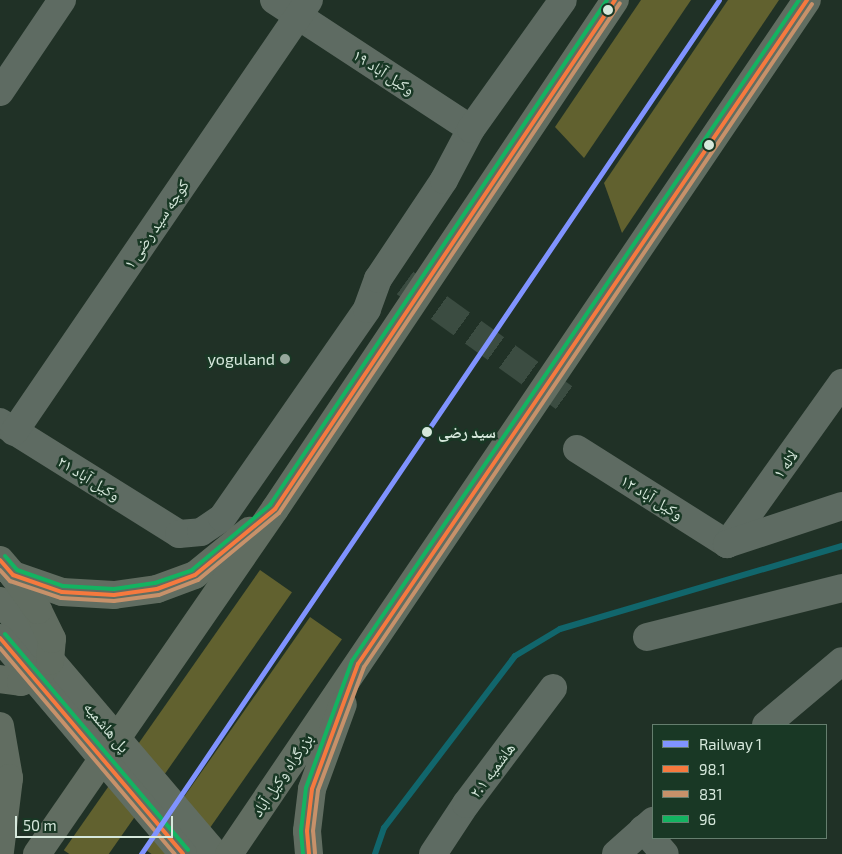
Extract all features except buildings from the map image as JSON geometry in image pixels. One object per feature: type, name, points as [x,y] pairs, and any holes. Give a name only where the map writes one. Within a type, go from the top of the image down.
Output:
[{"type":"highway","points":[[37,854],[275,509],[615,0]]},
{"type":"highway","name":"بزرگراه وکیل آباد","points":[[229,854],[807,0]]},
{"type":"highway","points":[[7,568],[62,592],[114,595],[157,589],[195,575],[275,509]]},
{"type":"highway","points":[[0,679],[21,682],[40,674],[50,661],[52,639],[38,610],[7,568]]},
{"type":"highway","points":[[309,854],[307,832],[312,789],[358,664]]},
{"type":"highway","points":[[0,726],[9,778],[0,852]]},
{"type":"main road","name":"پل هاشمیه","points":[[0,601],[214,854]]},
{"type":"main road","name":"پل هاشمیه","points":[[0,638],[183,854]]},
{"type":"street","points":[[0,92],[62,0]]},
{"type":"street","name":"۱۹ وکیل آباد","points":[[274,0],[303,8],[470,129]]},
{"type":"street","points":[[470,129],[563,0]]},
{"type":"street","name":"کوچه سید رضی ۱","points":[[7,427],[303,8]]},
{"type":"street","name":"۲۱ وکیل آباد","points":[[7,427],[180,534],[201,532],[222,518],[367,309],[378,279],[444,180],[470,129]]},
{"type":"street","name":"لاله ۱","points":[[727,544],[842,383]]},
{"type":"street","name":"۱۲ وکیل آباد","points":[[577,449],[727,544]]},
{"type":"street","points":[[727,544],[842,506]]},
{"type":"street","points":[[647,637],[842,588]]},
{"type":"street","points":[[767,724],[842,661]]},
{"type":"street","name":"هاشمیه ۲.۱","points":[[433,854],[466,804],[554,688]]},
{"type":"street","points":[[616,854],[648,825]]},
{"type":"street","points":[[656,839],[664,854]]},
{"type":"shaded area","points":[[641,0],[691,0],[584,158],[555,127]]},
{"type":"shaded area","points":[[728,0],[779,0],[622,233],[604,183]]},
{"type":"shaded area","points":[[260,570],[292,592],[109,854],[69,854],[64,850]]},
{"type":"shaded area","points":[[310,617],[342,639],[192,854],[152,854],[147,850]]},
{"type":"waterway","points":[[375,854],[384,828],[515,656],[560,629],[842,546]]},
{"type":"tunnel","points":[[405,283],[574,405]]},
{"type":"rail line","name":"1","points":[[141,854],[719,0]]},
{"type":"transit line","name":"96","points":[[5,556],[17,570],[63,586],[114,589],[155,583],[192,570],[270,505],[607,0]]},
{"type":"transit line","name":"98.1","points":[[0,560],[13,575],[62,592],[114,595],[157,589],[195,575],[275,509],[615,0]]},
{"type":"transit line","name":"96","points":[[303,854],[301,831],[306,788],[352,661],[799,0]]},
{"type":"transit line","name":"98.1","points":[[309,854],[307,831],[312,789],[358,664],[807,0]]},
{"type":"transit line","name":"831","points":[[0,570],[10,581],[61,598],[114,601],[159,595],[198,580],[279,513],[620,3]]},
{"type":"transit line","name":"831","points":[[315,853],[313,831],[318,790],[364,667],[812,4]]},
{"type":"transit line","name":"96","points":[[5,634],[188,850]]},
{"type":"transit line","name":"98.1","points":[[0,638],[183,854]]},
{"type":"transit line","name":"831","points":[[0,648],[175,854]]},
{"type":"place","name":"yoguland","points":[[285,359]]},
{"type":"place","name":"سید رضی","points":[[427,432]]}]
